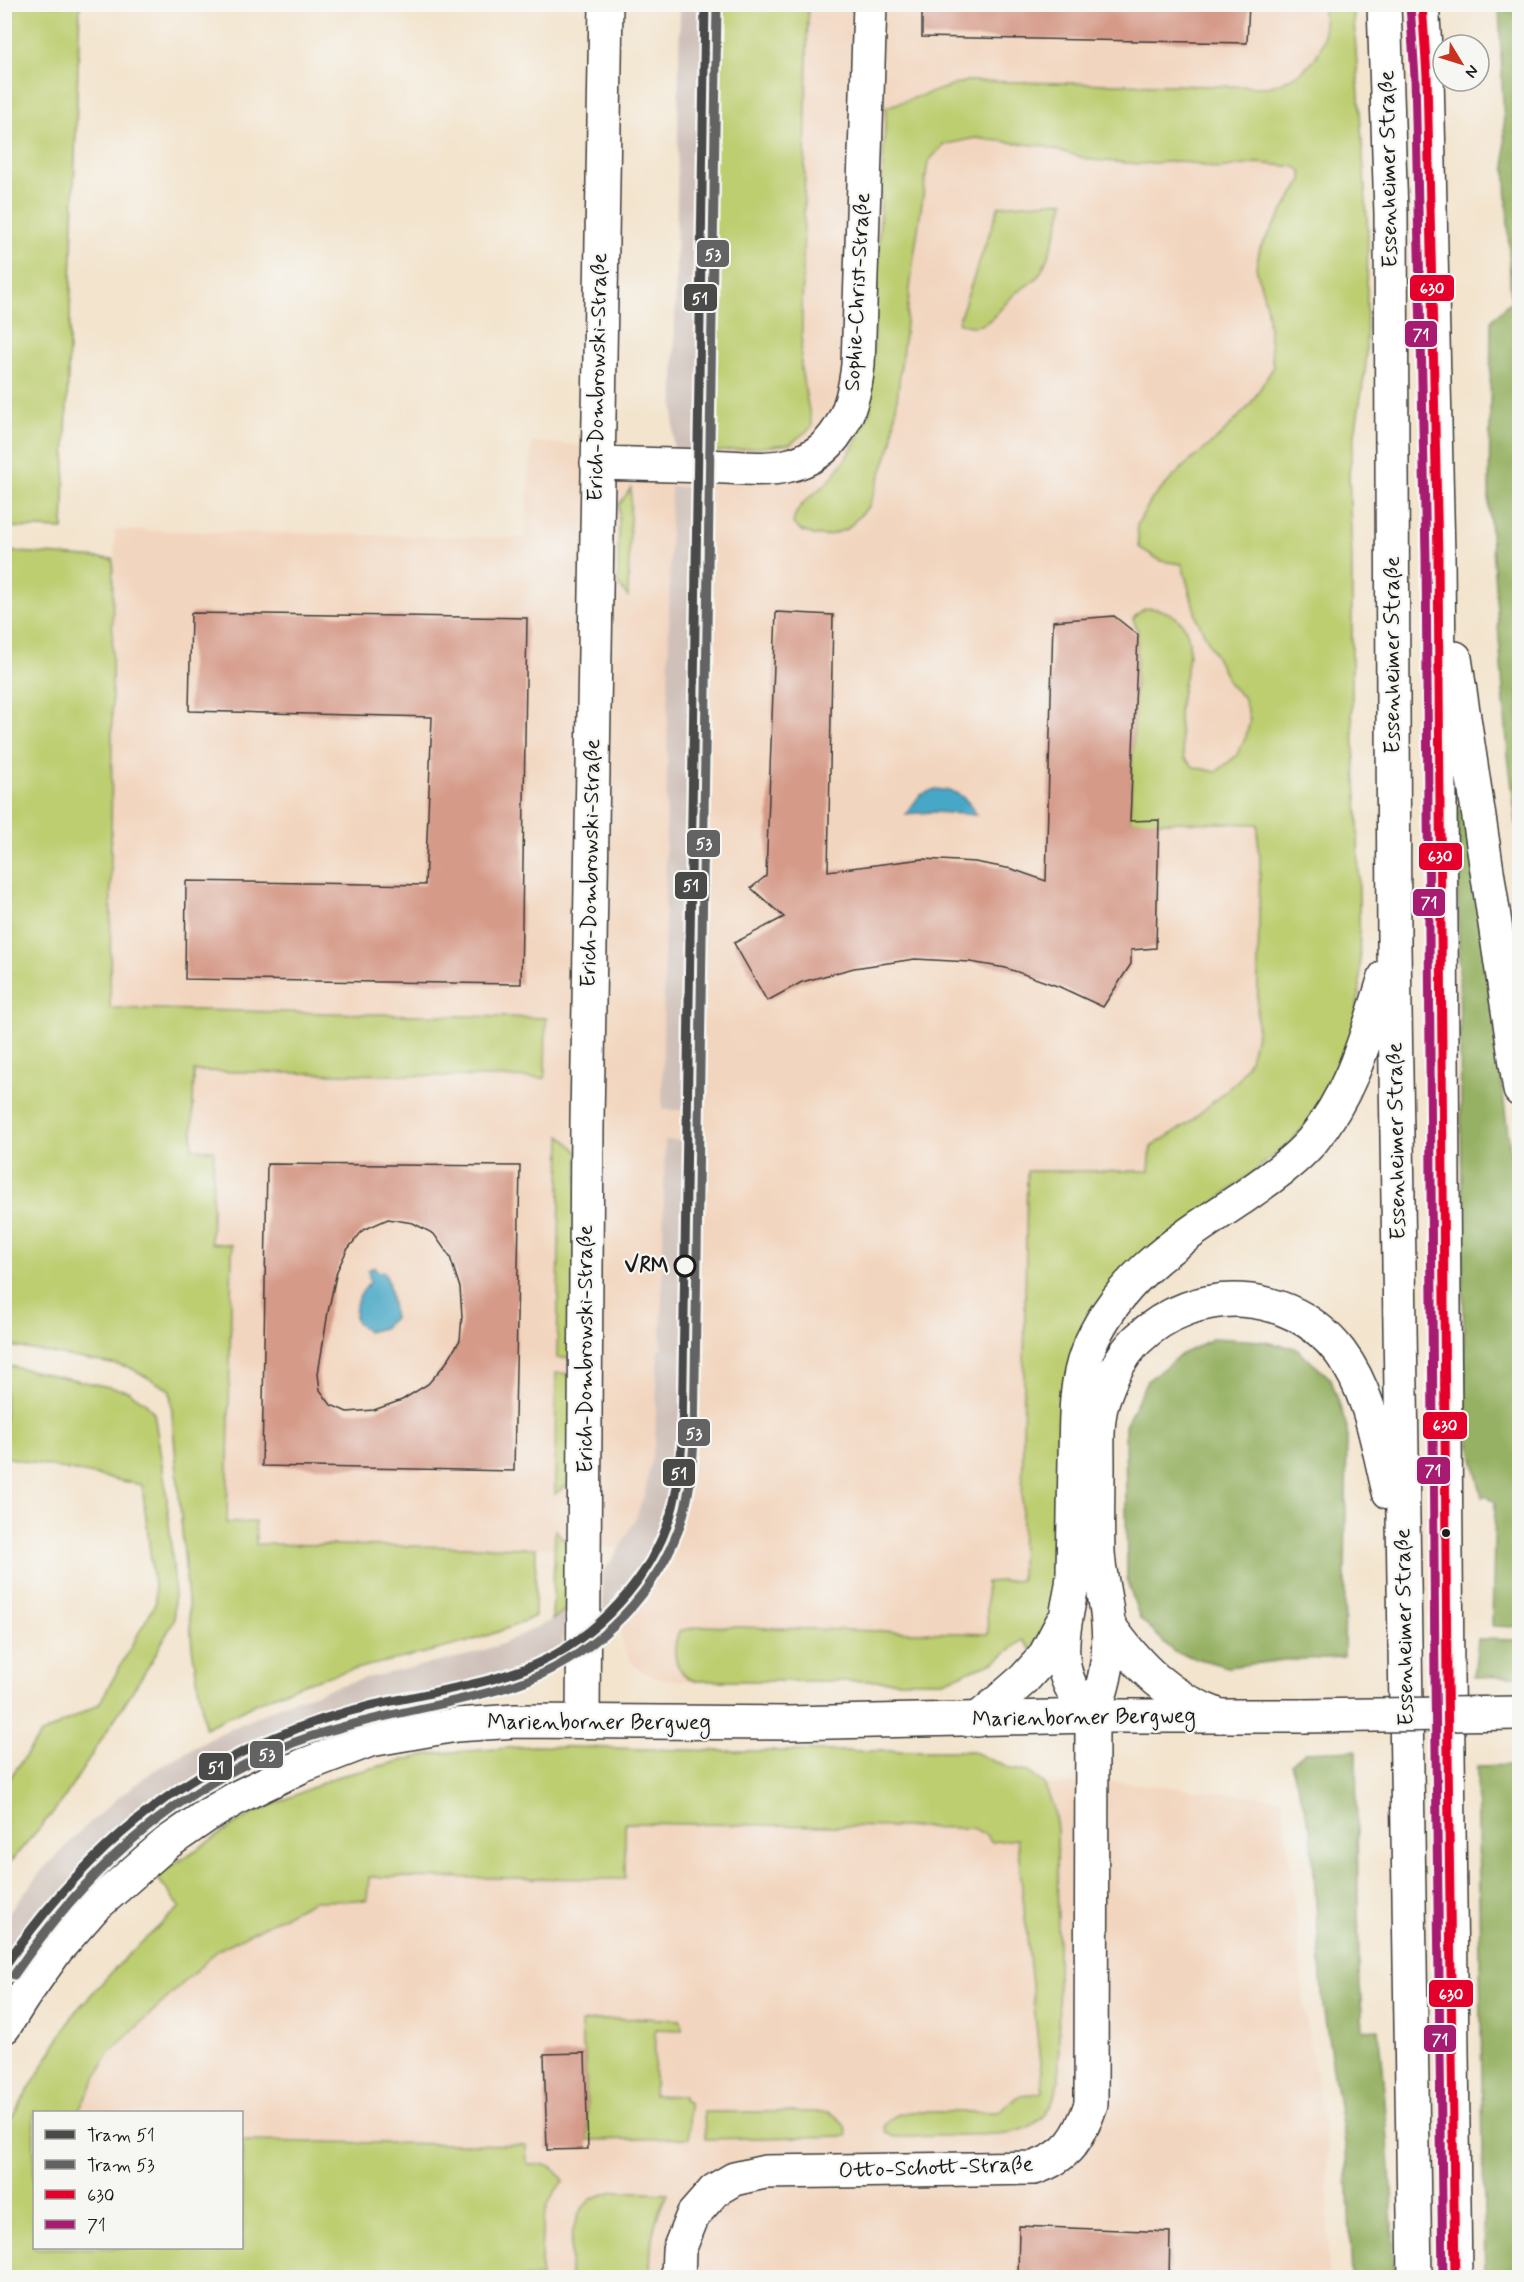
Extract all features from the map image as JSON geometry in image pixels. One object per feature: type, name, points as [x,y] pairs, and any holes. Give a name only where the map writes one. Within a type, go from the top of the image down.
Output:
[{"type":"main road","name":"Erich-Dombrowski-Straße","points":[[583,1721],[587,1121],[606,4]]},
{"type":"main road","name":"Sophie-Christ-Straße","points":[[597,463],[748,468],[785,466],[814,455],[826,446],[844,422],[855,392],[858,365],[870,4]]},
{"type":"main road","name":"Essenheimer Straße","points":[[1384,4],[1391,214],[1394,946],[1414,2277]]},
{"type":"main road","name":"Essenheimer Straße","points":[[1422,4],[1427,76],[1438,556],[1447,1677],[1455,2277]]},
{"type":"main road","points":[[1438,556],[1499,940],[1520,1090]]},
{"type":"main road","points":[[1394,946],[1364,1046],[1346,1091],[1311,1141],[1267,1181],[1156,1259],[1127,1286],[1098,1328],[1087,1353],[1076,1394],[1073,1579],[1062,1659],[1067,1681],[1073,1693],[1092,1716],[1106,1679],[1108,1624],[1098,1553],[1098,1433],[1103,1397],[1116,1366],[1136,1340],[1164,1319],[1194,1305],[1224,1299],[1253,1301],[1284,1309],[1319,1328],[1341,1353],[1359,1382],[1370,1413],[1403,1547]]},
{"type":"main road","points":[[977,1720],[1010,1693],[1044,1657],[1066,1617]]},
{"type":"main road","points":[[1108,1624],[1124,1647],[1162,1685],[1194,1707],[1220,1716]]},
{"type":"main road","name":"Marienborner Bergweg","points":[[4,2027],[57,1949],[94,1907],[167,1843],[240,1796],[302,1766],[370,1740],[392,1735],[456,1725],[516,1721],[788,1723],[1092,1716],[1520,1713]]},
{"type":"main road","name":"Otto-Schott-Straße","points":[[678,2277],[679,2250],[693,2215],[715,2190],[734,2179],[765,2172],[1034,2168],[1050,2163],[1065,2152],[1083,2129],[1091,2104],[1092,1716]]},
{"type":"shaded area","points":[[680,5],[714,5],[706,453],[673,451]]},
{"type":"shaded area","points":[[808,5],[1353,5],[1368,233],[1366,364],[1349,473],[1352,562],[1352,711],[1358,815],[1360,988],[1114,1283],[1031,1650],[1023,1640],[994,1662],[896,1680],[688,1681],[658,1679],[643,1672],[631,1662],[623,1647],[616,1547],[190,1545],[194,1071],[545,1078],[546,1018],[110,1008],[115,530],[525,538],[532,442],[683,452],[790,444],[812,428],[801,369]]},
{"type":"shaded area","points":[[671,487],[705,487],[695,1110],[662,1110]]},
{"type":"shaded area","points":[[665,1140],[691,1140],[688,1467],[675,1527],[638,1592],[605,1628],[601,1574],[619,1550],[637,1515],[645,1492],[655,1441],[658,1350],[661,1349]]},
{"type":"shaded area","points":[[567,1609],[560,1662],[547,1675],[523,1689],[488,1699],[423,1705],[382,1713],[339,1725],[301,1741],[180,1810],[133,1844],[93,1880],[55,1920],[19,1966],[5,1990],[5,1918],[42,1870],[83,1829],[120,1796],[153,1771],[217,1735],[289,1702],[357,1680],[469,1655],[502,1644],[552,1620]]},
{"type":"shaded area","points":[[1120,1782],[1283,1799],[1304,2005],[1328,2150],[1328,2277],[5,2278],[33,2249],[243,2249],[243,2111],[42,2111],[83,2037],[369,1839],[1003,1786]]},
{"type":"green space","points":[[5,4],[80,5],[63,529],[5,527]]},
{"type":"green space","points":[[714,5],[808,5],[801,369],[812,427],[790,444],[706,453]]},
{"type":"green space","points":[[1322,5],[1353,5],[1368,233],[1366,364],[1349,473],[1352,562],[1352,711],[1358,815],[1360,988],[1351,1042],[1328,1097],[1292,1141],[1114,1283],[1066,1561],[1053,1614],[1031,1650],[1023,1640],[994,1662],[943,1681],[695,1681],[683,1673],[679,1667],[675,1646],[679,1631],[703,1626],[988,1634],[986,1582],[1021,1580],[1027,1171],[1149,1171],[1151,1147],[1189,1123],[1239,1079],[1251,1056],[1257,1032],[1260,856],[1258,824],[1130,821],[1138,632],[1133,619],[1139,612],[1148,608],[1161,610],[1176,618],[1185,628],[1189,641],[1189,656],[1179,716],[1184,758],[1194,767],[1216,772],[1236,756],[1246,737],[1250,720],[1243,697],[1230,685],[1197,619],[1182,564],[1161,561],[1139,547],[1137,525],[1152,499],[1250,405],[1273,368],[1267,310],[1256,267],[1260,248],[1302,180],[1302,172],[1296,167],[1257,163],[1218,169],[1180,161],[1140,164],[1092,160],[1042,146],[975,138],[943,145],[928,162],[913,263],[892,442],[869,506],[847,529],[826,536],[814,535],[802,531],[793,524],[795,516],[804,503],[829,481],[840,467],[855,444],[870,410],[886,107],[967,81],[1268,87],[1297,75],[1312,62],[1322,45],[1324,34]]},
{"type":"green space","points":[[1499,5],[1520,5],[1519,845],[1508,755],[1489,507],[1491,320],[1511,301]]},
{"type":"green space","points":[[1064,201],[1051,250],[1037,278],[1010,298],[985,323],[969,326],[958,322],[999,206]]},
{"type":"green space","points":[[631,488],[628,597],[618,584],[619,505]]},
{"type":"green space","points":[[5,551],[113,559],[110,1008],[546,1018],[545,1078],[194,1071],[192,1149],[214,1150],[211,1243],[232,1245],[227,1523],[255,1522],[256,1544],[536,1548],[535,1616],[509,1628],[456,1645],[346,1671],[304,1684],[261,1701],[205,1728],[192,1647],[170,1390],[129,1367],[5,1345]]},
{"type":"green space","points":[[1460,803],[1467,807],[1519,1221],[1519,1627],[1492,1626],[1495,1502],[1487,1496],[1482,1498],[1465,1423],[1457,807]]},
{"type":"green space","points":[[561,1135],[578,1152],[573,1358],[557,1358]]},
{"type":"green space","points":[[1214,1338],[1260,1341],[1295,1348],[1331,1379],[1347,1427],[1344,1657],[1284,1660],[1228,1667],[1174,1652],[1140,1618],[1127,1581],[1125,1426],[1147,1381],[1182,1354]]},
{"type":"green space","points":[[5,1365],[128,1391],[146,1403],[154,1413],[166,1489],[174,1579],[174,1620],[153,1659],[61,1803],[5,1868],[5,1785],[40,1735],[99,1704],[156,1602],[142,1485],[5,1457]]},
{"type":"green space","points":[[556,1373],[574,1374],[572,1481],[555,1494]]},
{"type":"green space","points":[[555,1530],[571,1546],[567,1609],[552,1620]]},
{"type":"green space","points":[[1478,1639],[1519,1640],[1519,1676],[1474,1677]]},
{"type":"green space","points":[[534,1746],[725,1751],[971,1751],[1011,1769],[1028,1772],[1044,1784],[1053,1806],[1057,1829],[1059,2080],[1054,2099],[1037,2122],[1025,2129],[1011,2132],[894,2137],[886,2133],[885,2126],[890,2119],[902,2113],[998,2112],[1017,2097],[1043,2092],[1017,1839],[992,1842],[986,1835],[972,1828],[625,1823],[625,1879],[369,1877],[367,1900],[313,1901],[218,1950],[109,2053],[79,2111],[33,2111],[33,2249],[243,2249],[243,2141],[526,2145],[527,2164],[548,2166],[564,2181],[555,2191],[545,2214],[541,2277],[5,2277],[5,2129],[75,2012],[126,1957],[180,1907],[156,1876],[248,1816],[336,1777],[429,1754]]},
{"type":"green space","points":[[1356,1750],[1359,1970],[1363,2030],[1378,2029],[1389,2153],[1394,2277],[1352,2277],[1346,2150],[1323,2006],[1311,1830],[1291,1764],[1305,1752]]},
{"type":"green space","points":[[1519,1765],[1519,2277],[1485,2277],[1477,1766]]},
{"type":"green space","points":[[644,2018],[681,2020],[682,2030],[655,2029],[654,2095],[683,2096],[683,2100],[689,2103],[689,2138],[588,2140],[585,2053],[581,2023]]},
{"type":"green space","points":[[704,2112],[828,2112],[841,2121],[847,2136],[705,2139]]},
{"type":"green space","points":[[615,2191],[668,2193],[658,2213],[653,2234],[650,2277],[570,2277],[572,2237],[577,2217],[589,2201]]},
{"type":"water","points":[[935,789],[960,795],[969,803],[976,815],[933,812],[906,814],[920,795]]},
{"type":"water","points":[[374,1267],[379,1272],[383,1271],[387,1280],[394,1318],[383,1328],[367,1332],[355,1320],[356,1307],[360,1295],[370,1282],[368,1270]]},
{"type":"building","points":[[922,4],[1249,4],[1247,43],[922,37]]},
{"type":"building","points":[[776,612],[833,615],[828,871],[922,859],[975,862],[1012,869],[1046,881],[1053,621],[1114,616],[1138,635],[1130,821],[1159,820],[1156,948],[1131,950],[1131,964],[1103,1007],[1060,987],[1006,968],[970,962],[915,959],[854,968],[802,982],[767,1001],[734,943],[784,917],[751,888],[766,876]]},
{"type":"building","points":[[191,613],[527,618],[521,984],[185,979],[186,881],[425,885],[432,717],[189,711]]},
{"type":"building","points":[[267,1164],[520,1166],[514,1471],[262,1466]],"holes":[[[388,1219],[413,1223],[434,1234],[450,1257],[460,1288],[462,1316],[460,1340],[446,1363],[428,1384],[402,1400],[374,1410],[347,1412],[331,1405],[320,1390],[318,1374],[337,1271],[347,1250],[363,1230]]]},
{"type":"building","points":[[585,2053],[588,2149],[547,2150],[544,2054]]},
{"type":"building","points":[[1019,2226],[1170,2232],[1169,2277],[1018,2277]]},
{"type":"tram line","name":"51","points":[[4,1967],[59,1896],[90,1863],[156,1805],[192,1780],[273,1738],[335,1715],[485,1681],[545,1660],[568,1647],[589,1631],[627,1594],[657,1550],[667,1526],[676,1495],[682,1440],[705,4]]},
{"type":"tram line","name":"53","points":[[14,1975],[40,1938],[98,1872],[163,1815],[198,1791],[278,1749],[307,1738],[366,1721],[484,1694],[514,1685],[566,1661],[591,1645],[633,1605],[651,1582],[678,1531],[685,1509],[694,1440],[717,4]]},
{"type":"transit line","name":"630","points":[[1422,4],[1427,76],[1438,556],[1447,1677],[1455,2278]]},
{"type":"transit line","name":"71","points":[[1410,5],[1415,77],[1426,556],[1435,1677],[1443,2278]]},
{"type":"place","name":"VRM","points":[[685,1266]]}]
